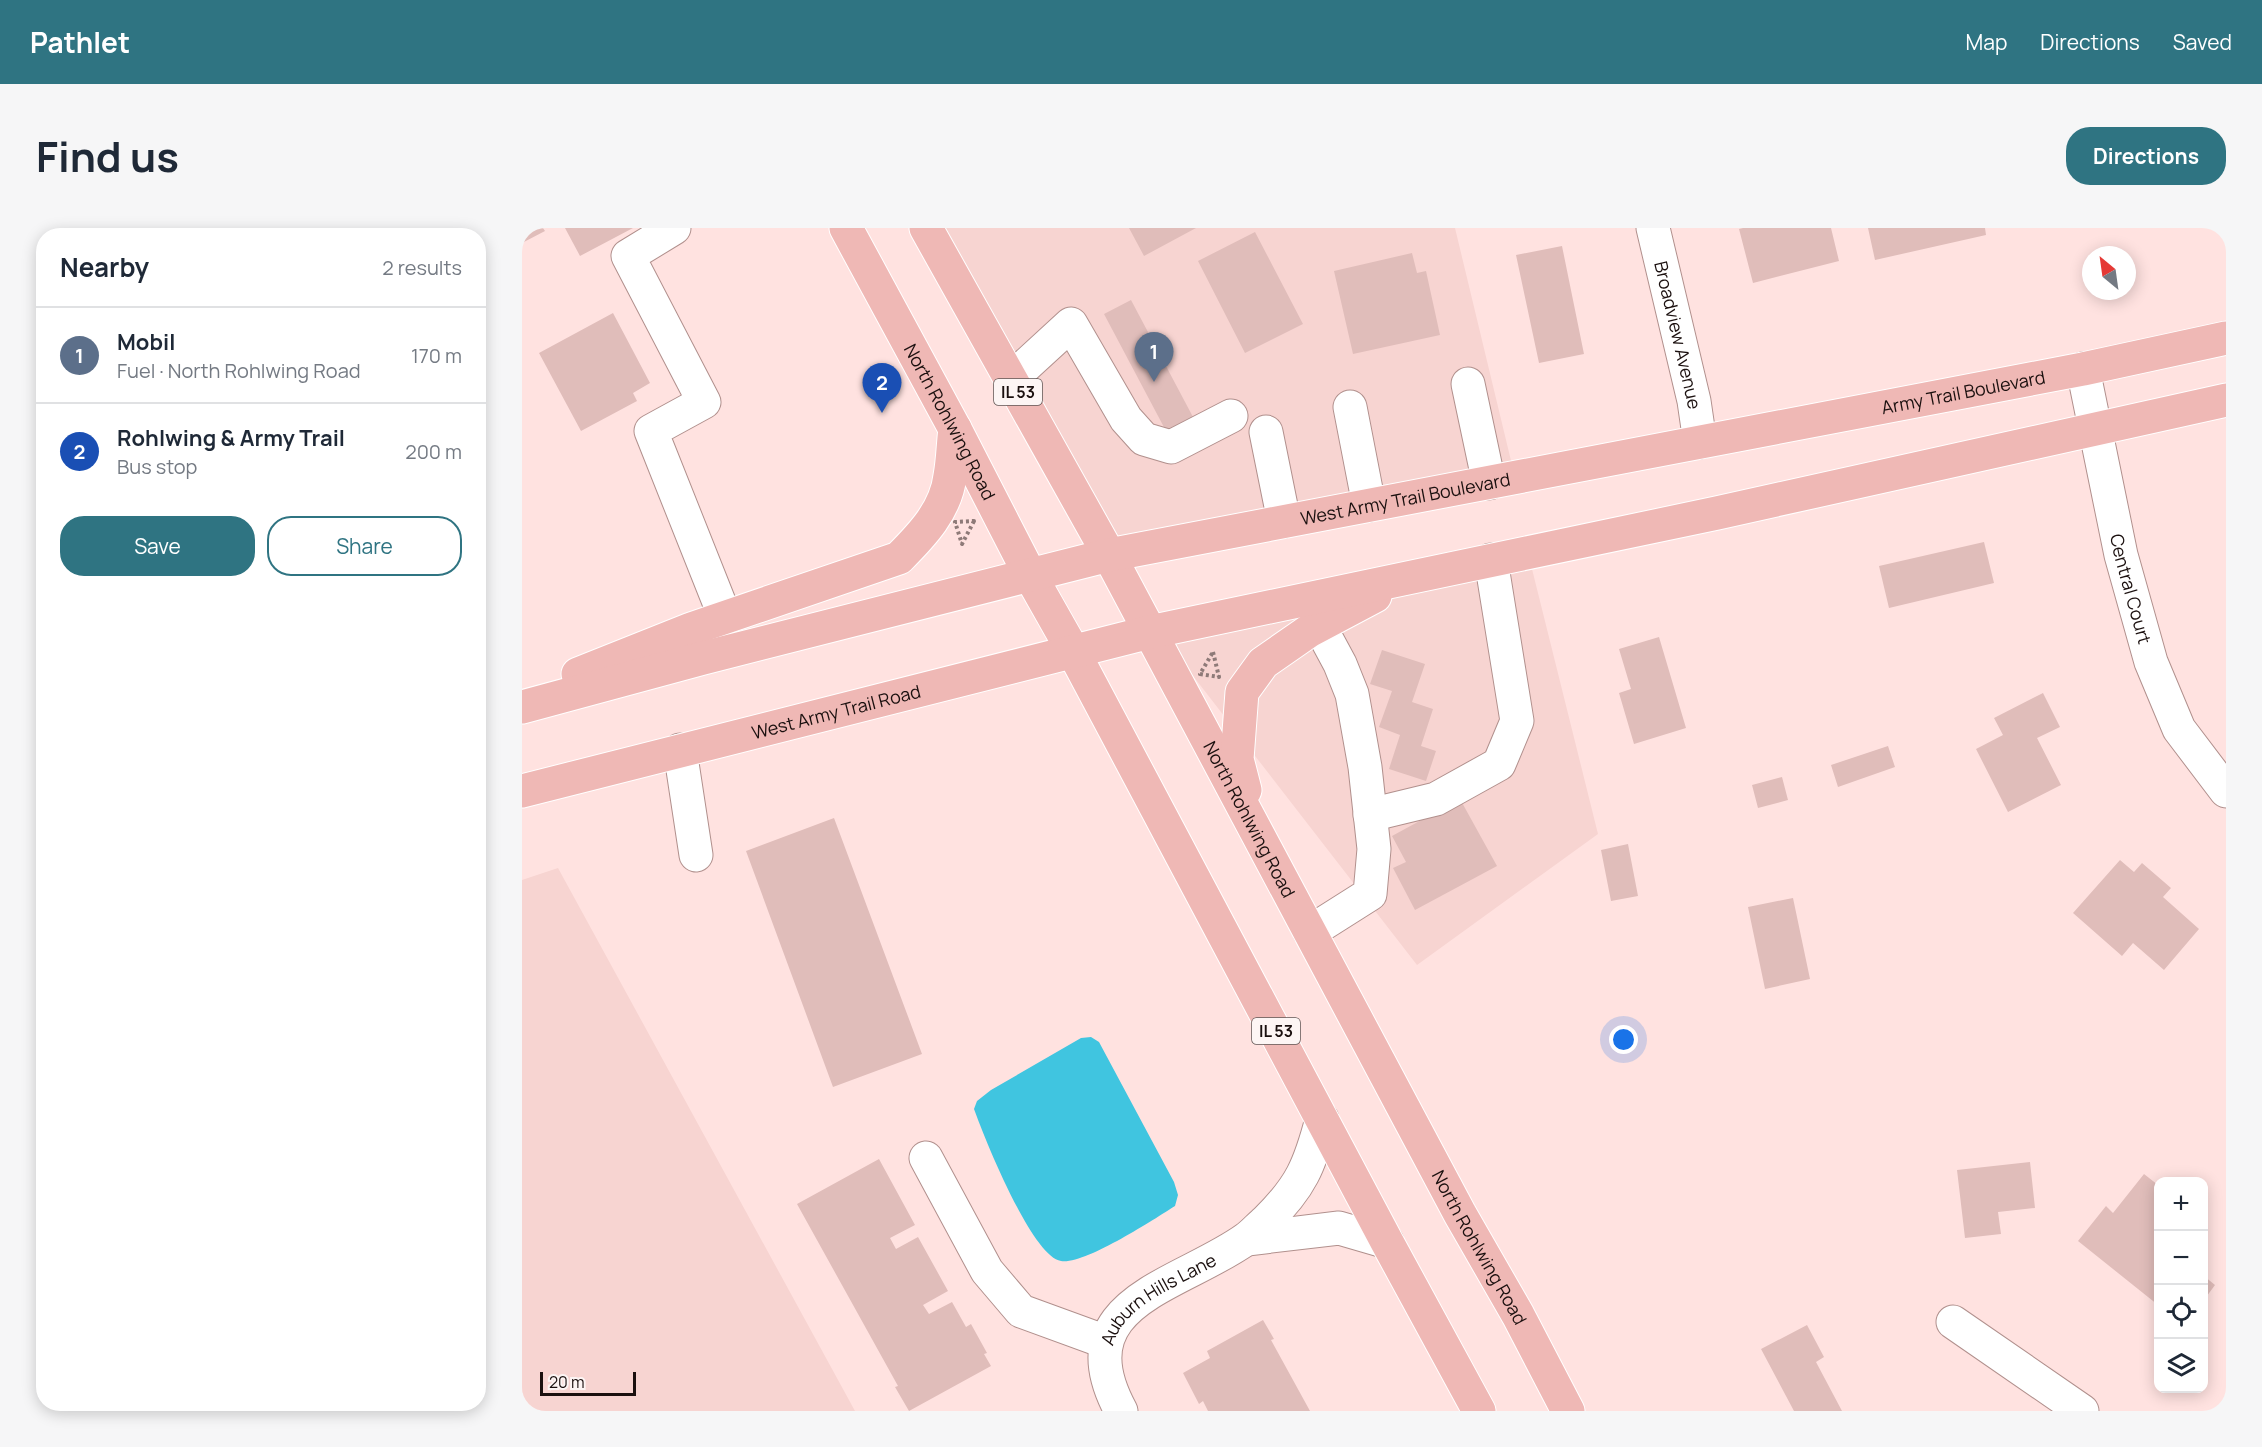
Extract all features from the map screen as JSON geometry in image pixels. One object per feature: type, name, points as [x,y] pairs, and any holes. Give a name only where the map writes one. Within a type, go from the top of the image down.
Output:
[{"type":"main road","name":"North Rohlwing Road","points":[[846,228],[1479,1411]]},
{"type":"main road","name":"North Rohlwing Road","points":[[934,231],[1011,379],[1109,555],[1460,1214],[1518,1315],[1568,1411]]},
{"type":"main road","name":"Army Trail Boulevard","points":[[1700,442],[2083,369],[2226,338]]},
{"type":"main road","points":[[1150,632],[1717,513],[2226,400]]},
{"type":"main road","points":[[522,696],[725,617],[899,558],[925,532],[941,506],[950,478],[955,429]]},
{"type":"main road","name":"West Army Trail Boulevard","points":[[1109,555],[1700,442]]},
{"type":"main road","points":[[522,707],[703,658],[1109,555]]},
{"type":"main road","points":[[1257,833],[1237,759],[1242,692],[1263,663],[1319,625],[1419,575]]},
{"type":"main road","name":"West Army Trail Road","points":[[522,791],[1150,632]]},
{"type":"street","points":[[674,228],[628,256],[704,402],[651,431],[725,617]]},
{"type":"street","name":"Broadview Avenue","points":[[1653,228],[1694,401],[1700,442]]},
{"type":"street","points":[[1011,379],[1071,324],[1126,419],[1144,439],[1172,447],[1231,416]]},
{"type":"street","name":"Central Court","points":[[2083,369],[2121,555],[2151,662],[2179,729],[2226,791]]},
{"type":"street","points":[[1468,384],[1489,483]]},
{"type":"street","points":[[1350,407],[1369,505]]},
{"type":"street","points":[[1266,432],[1284,521]]},
{"type":"street","points":[[1370,815],[1436,799],[1499,765],[1517,722],[1491,560]]},
{"type":"street","points":[[1310,932],[1370,894],[1374,849],[1365,766],[1352,694],[1340,664],[1319,625]]},
{"type":"street","points":[[680,750],[696,855]]},
{"type":"street","name":"Auburn Hills Lane","points":[[1121,1411],[1107,1379],[1104,1361],[1106,1342],[1113,1324],[1127,1308],[1247,1239],[1278,1209],[1302,1178],[1313,1154],[1322,1119]]},
{"type":"street","points":[[926,1158],[987,1271],[1020,1311],[1106,1342]]},
{"type":"street","name":"Auburn Hills Lane","points":[[1247,1239],[1339,1228],[1387,1242]]},
{"type":"street","points":[[1953,1322],[2082,1411]]},
{"type":"path","points":[[1214,652],[1219,677],[1200,674],[1204,667],[1214,652]]},
{"type":"shaded area","points":[[939,228],[1455,228],[1513,469],[1115,543]]},
{"type":"shaded area","points":[[1531,565],[1598,834],[1417,965],[1166,641]]},
{"type":"shaded area","points":[[558,868],[855,1411],[522,1411],[522,880]]},
{"type":"water","points":[[1091,1037],[1099,1042],[1174,1182],[1178,1195],[1175,1206],[1118,1240],[1085,1256],[1061,1261],[1049,1254],[1023,1219],[998,1168],[974,1109],[977,1101],[991,1090],[1081,1038]]},
{"type":"building","points":[[522,228],[543,228],[545,231],[522,243]]},
{"type":"building","points":[[565,228],[633,228],[580,256]]},
{"type":"building","points":[[1129,228],[1196,228],[1144,256]]},
{"type":"building","points":[[1831,228],[1839,261],[1753,283],[1739,229]]},
{"type":"building","points":[[1868,228],[1985,228],[1986,235],[1875,260]]},
{"type":"building","points":[[1255,232],[1303,324],[1245,353],[1198,261]]},
{"type":"building","points":[[1562,246],[1584,354],[1539,363],[1516,255]]},
{"type":"building","points":[[1412,253],[1417,273],[1426,271],[1440,335],[1353,354],[1334,271]]},
{"type":"building","points":[[1131,300],[1193,417],[1166,431],[1104,314]]},
{"type":"building","points":[[613,313],[650,383],[633,393],[637,401],[581,431],[539,353]]},
{"type":"building","points":[[1984,542],[1994,583],[1889,608],[1879,566]]},
{"type":"building","points":[[1659,637],[1686,728],[1634,744],[1619,693],[1631,689],[1619,649]]},
{"type":"building","points":[[1382,650],[1425,664],[1412,702],[1433,709],[1421,746],[1436,751],[1426,781],[1389,769],[1400,735],[1379,727],[1392,691],[1370,684]]},
{"type":"building","points":[[2043,693],[2060,727],[2037,738],[2061,785],[2008,812],[1976,749],[2003,735],[1994,718]]},
{"type":"building","points":[[1888,746],[1895,767],[1838,787],[1831,765]]},
{"type":"building","points":[[1782,777],[1788,800],[1758,808],[1752,785]]},
{"type":"building","points":[[1460,799],[1497,866],[1415,910],[1393,868],[1406,862],[1392,836]]},
{"type":"building","points":[[834,818],[922,1054],[833,1087],[746,851]]},
{"type":"building","points":[[1628,844],[1638,896],[1611,901],[1601,850]]},
{"type":"building","points":[[2120,860],[2134,872],[2142,863],[2171,888],[2163,897],[2199,929],[2164,970],[2133,943],[2122,956],[2073,913]]},
{"type":"building","points":[[1793,898],[1810,979],[1765,989],[1748,907]]},
{"type":"building","points":[[879,1159],[915,1225],[890,1238],[896,1249],[918,1237],[948,1291],[923,1305],[929,1314],[952,1302],[966,1327],[971,1324],[987,1353],[984,1354],[991,1366],[909,1411],[895,1387],[898,1386],[797,1204]]},
{"type":"building","points":[[2030,1162],[2035,1208],[1998,1212],[2001,1234],[1965,1238],[1957,1170]]},
{"type":"building","points":[[2144,1174],[2154,1182],[2154,1302],[2078,1241],[2106,1206],[2113,1213]]},
{"type":"building","points":[[2208,1279],[2215,1285],[2208,1295]]},
{"type":"building","points":[[1263,1320],[1274,1339],[1271,1340],[1310,1411],[1208,1411],[1203,1401],[1199,1404],[1183,1373],[1210,1358],[1207,1351]]},
{"type":"building","points":[[1807,1325],[1824,1357],[1816,1362],[1842,1411],[1794,1411],[1761,1349]]},
{"type":"place","name":"Mobil","points":[[1154,382]]},
{"type":"place","name":"Rohlwing & Army Trail","points":[[882,413]]}]
